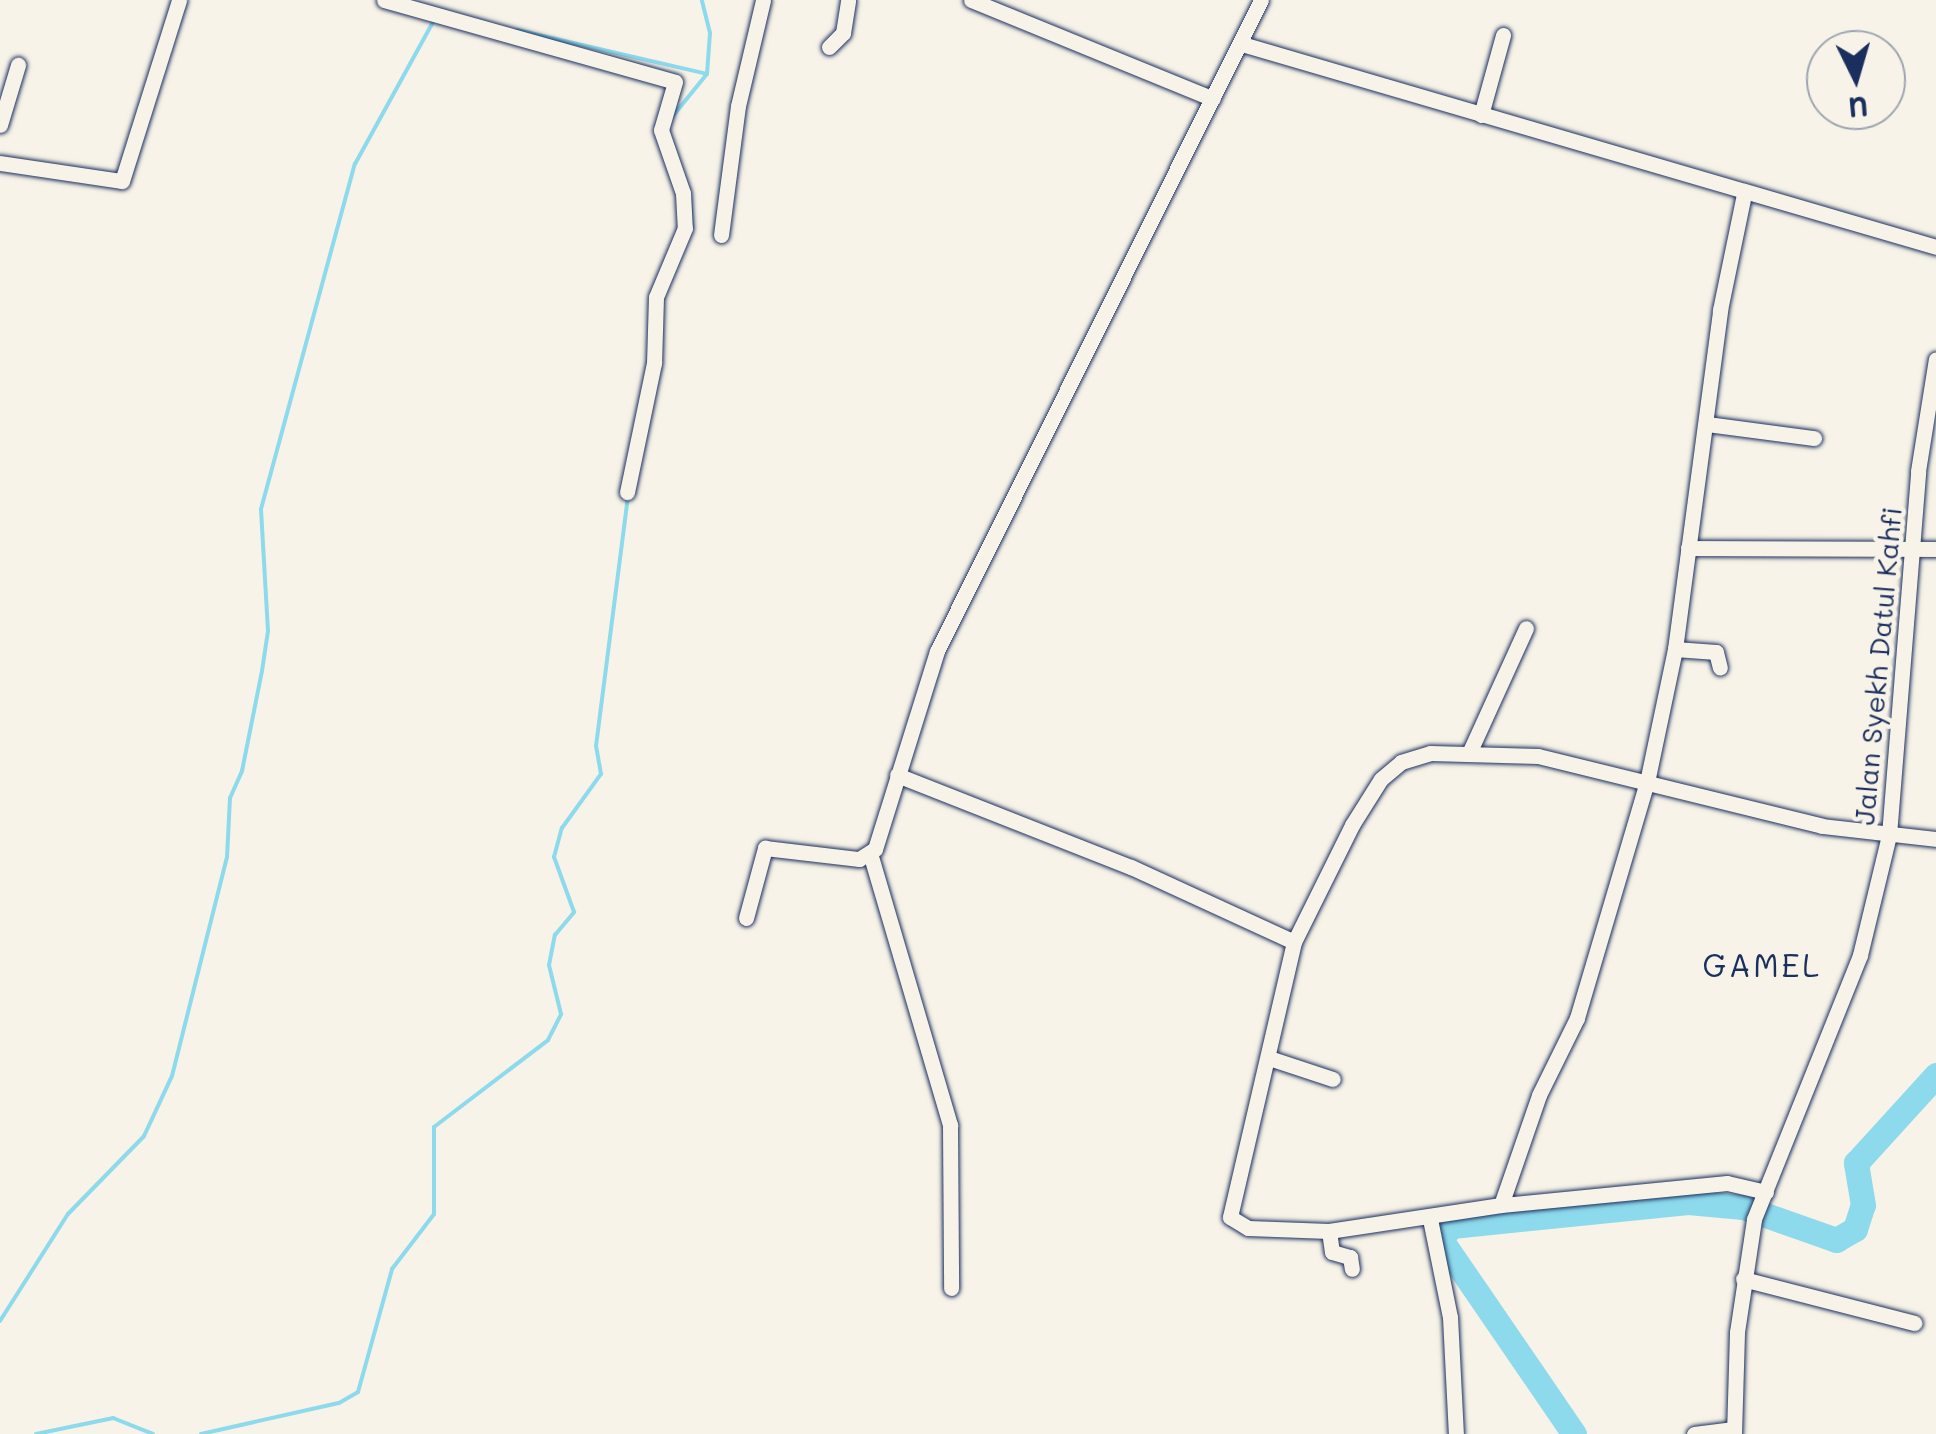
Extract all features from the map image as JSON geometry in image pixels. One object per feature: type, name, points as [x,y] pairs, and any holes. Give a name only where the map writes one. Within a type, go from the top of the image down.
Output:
[{"type":"street","points":[[0,163],[122,181],[180,0]]},
{"type":"street","points":[[384,0],[589,52],[676,84],[661,130],[686,220],[656,297],[654,363],[627,492]]},
{"type":"street","points":[[721,234],[738,106],[763,0]]},
{"type":"street","points":[[829,47],[843,33],[848,0]]},
{"type":"street","points":[[971,0],[1212,100]]},
{"type":"street","points":[[951,1288],[950,1126],[870,854],[937,651],[1262,0]]},
{"type":"street","points":[[1481,115],[1503,35]]},
{"type":"street","points":[[1242,44],[1744,194],[1936,247]]},
{"type":"street","points":[[0,125],[18,64]]},
{"type":"street","points":[[1501,1205],[1539,1095],[1578,1018],[1647,782],[1675,649],[1744,194]]},
{"type":"street","name":"Jalan Syekh Datul Kahfi","points":[[1734,1432],[1743,1279],[1754,1220],[1860,956],[1888,835],[1912,550],[1936,360]]},
{"type":"street","points":[[1707,424],[1814,438]]},
{"type":"street","points":[[1688,548],[1776,552],[1936,548]]},
{"type":"street","points":[[1773,571],[1776,552]]},
{"type":"street","points":[[1470,752],[1526,628]]},
{"type":"street","points":[[1675,649],[1716,652],[1720,668]]},
{"type":"street","points":[[1765,1194],[1727,1182],[1501,1205],[1430,1219],[1328,1231],[1248,1228],[1230,1220],[1238,1162],[1269,1058],[1294,942],[1381,778],[1402,762],[1430,753],[1538,756],[1778,816],[1936,839]]},
{"type":"street","points":[[898,775],[1131,867],[1294,942]]},
{"type":"street","points":[[746,918],[764,848],[859,859],[870,854]]},
{"type":"street","points":[[1269,1058],[1333,1079]]},
{"type":"street","points":[[1430,1219],[1450,1317],[1456,1434]]},
{"type":"street","points":[[1328,1231],[1332,1252],[1350,1257],[1352,1269]]},
{"type":"street","points":[[1743,1279],[1914,1324]]},
{"type":"street","points":[[1694,1434],[1734,1432]]},
{"type":"waterway","points":[[672,117],[707,74],[710,33],[702,0]]},
{"type":"waterway","points":[[0,1321],[68,1214],[144,1136],[172,1076],[227,857],[230,798],[242,771],[262,671],[268,631],[261,509],[355,164],[433,22]]},
{"type":"waterway","points":[[517,30],[707,74]]},
{"type":"waterway","points":[[690,199],[692,228]]},
{"type":"waterway","points":[[201,1434],[339,1403],[358,1392],[392,1269],[434,1214],[434,1127],[548,1040],[561,1014],[549,965],[555,935],[574,912],[554,857],[562,828],[601,774],[596,746],[628,496]]},
{"type":"waterway","points":[[1574,1434],[1440,1238],[1452,1226],[1688,1202],[1743,1207],[1836,1240],[1855,1229],[1863,1205],[1856,1163],[1936,1075]]},
{"type":"waterway","points":[[36,1434],[113,1418],[153,1434]]},
{"type":"district","name":"GAMEL","points":[[1762,964]]}]
